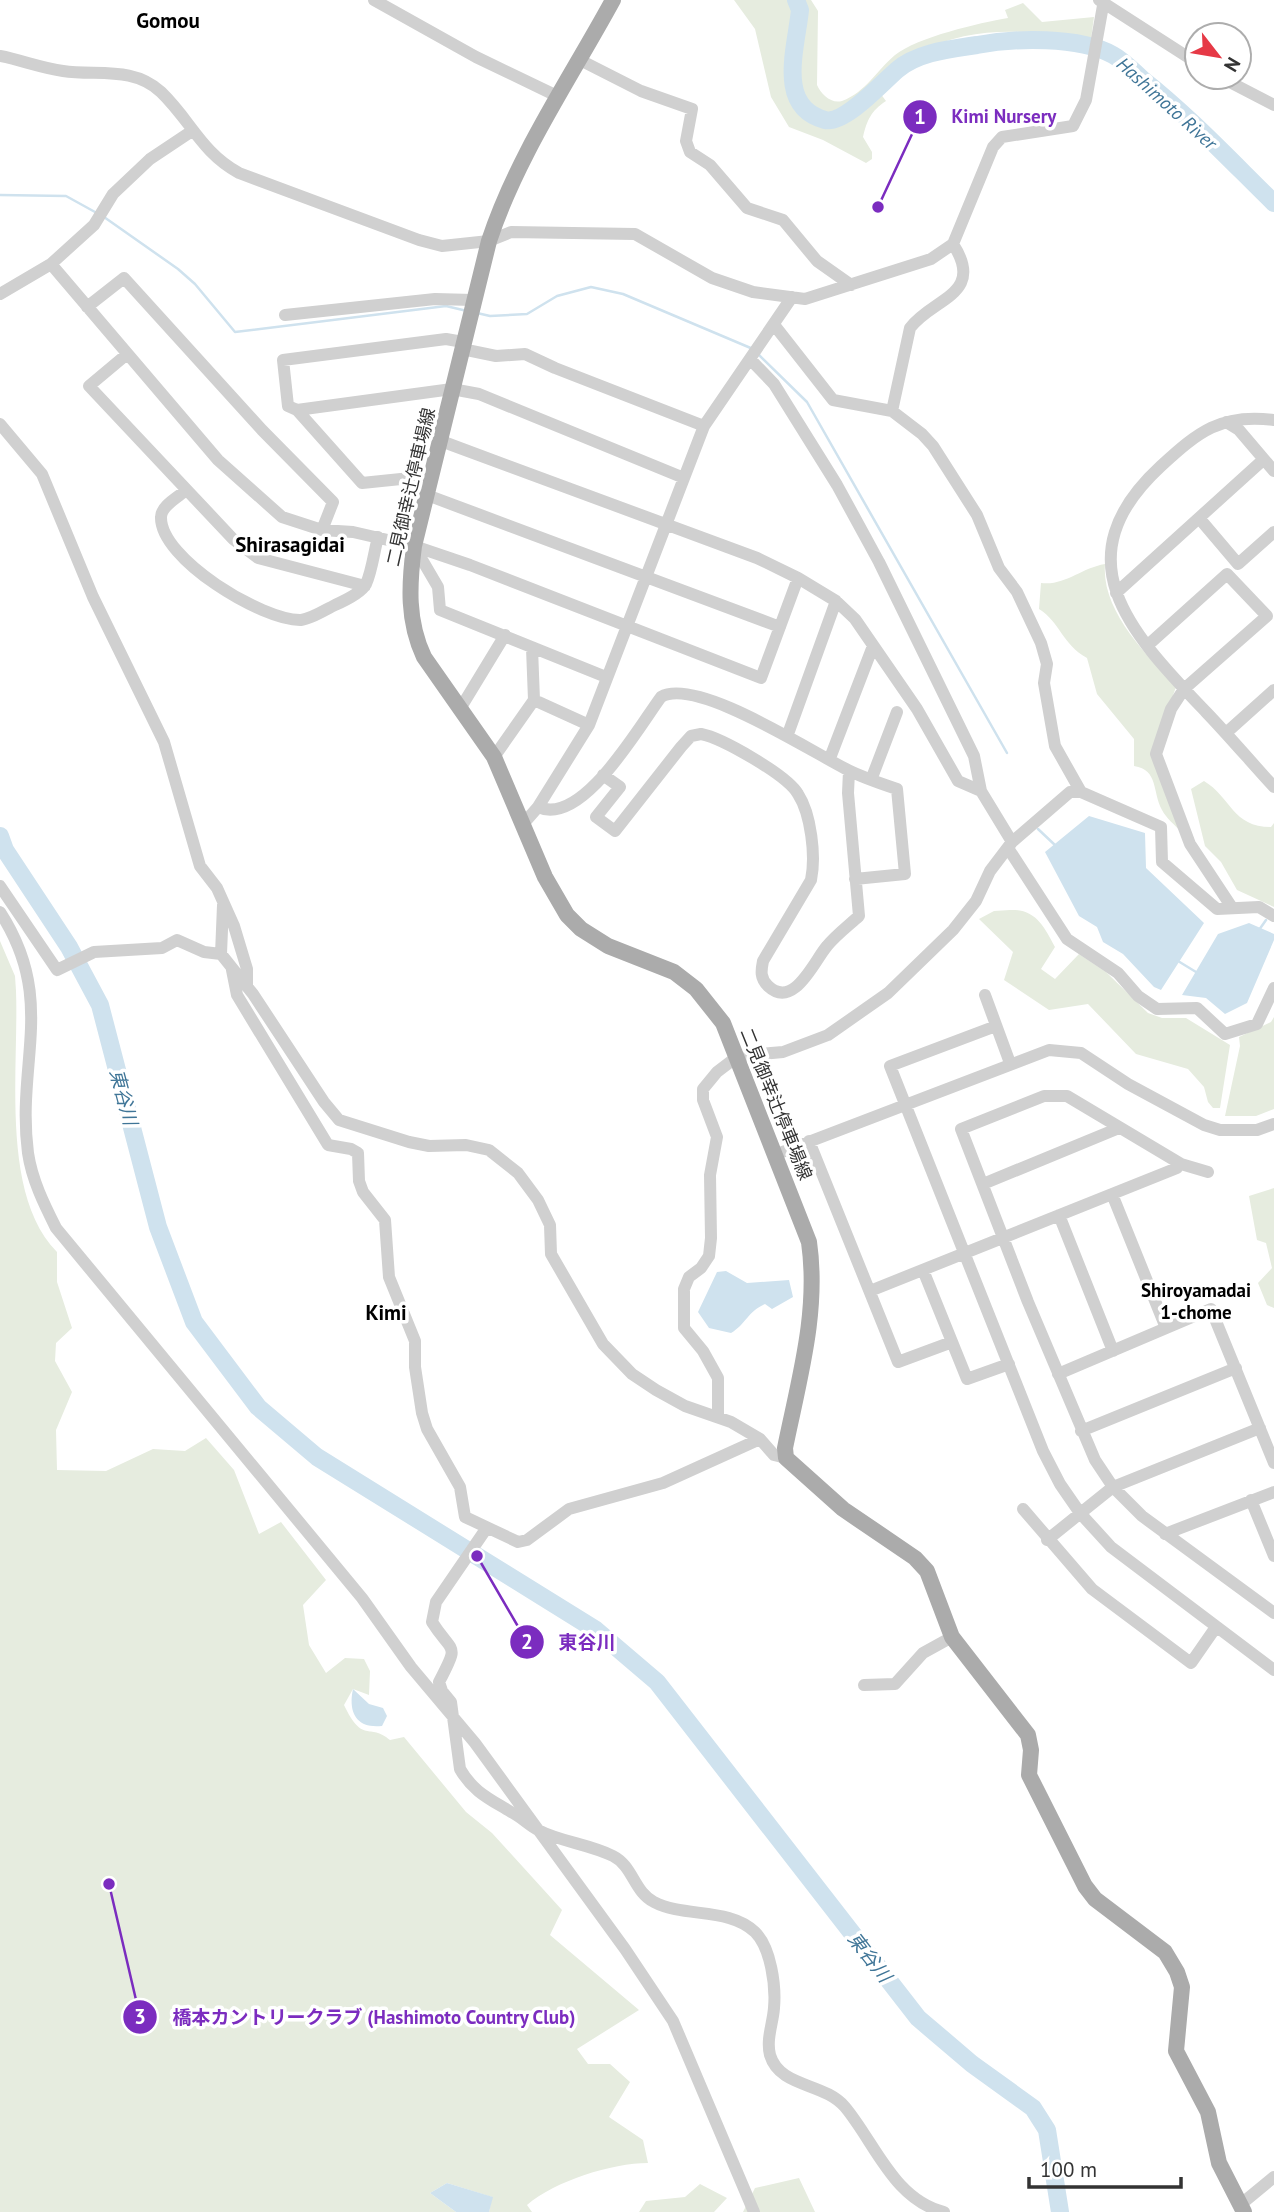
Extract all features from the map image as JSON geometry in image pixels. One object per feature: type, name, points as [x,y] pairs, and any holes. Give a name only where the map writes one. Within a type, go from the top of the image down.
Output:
[{"type":"main road","name":"二見御幸辻停車場線","points":[[612,0],[557,96],[497,216],[471,307],[441,441],[430,476],[414,546],[409,592],[415,639],[424,657],[494,757],[545,877],[567,915],[581,929],[608,946],[674,972],[696,989],[723,1023],[738,1056],[809,1242],[814,1277],[809,1331],[785,1448],[786,1458]]},
{"type":"main road","points":[[786,1458],[843,1509],[915,1558],[927,1571],[952,1637],[1028,1735],[1031,1750],[1029,1775],[1085,1886],[1096,1899],[1165,1952],[1182,1987],[1176,2051],[1208,2112],[1219,2163],[1242,2209]]},
{"type":"street","points":[[374,0],[466,51],[557,96]]},
{"type":"street","points":[[0,56],[61,71],[124,73],[142,79],[160,91],[220,163],[239,173],[442,246],[489,242],[511,232],[635,234],[712,278],[752,292],[805,299],[931,259],[953,244],[993,147],[1002,137],[1017,132],[1073,126],[1086,100],[1102,1],[1183,54]]},
{"type":"street","points":[[578,59],[641,91],[692,109],[686,141],[690,152],[710,164],[747,208],[783,220],[817,261],[851,285]]},
{"type":"street","points":[[1247,91],[1274,105]]},
{"type":"street","points":[[0,294],[51,264],[94,225],[107,202],[150,159],[192,131]]},
{"type":"street","points":[[892,411],[909,328],[948,299],[963,279],[965,272],[953,244]]},
{"type":"street","points":[[51,264],[218,460],[262,502],[282,517],[322,530],[378,537],[414,546],[761,678],[799,578]]},
{"type":"street","points":[[88,307],[124,278],[262,430],[333,502],[322,530]]},
{"type":"street","points":[[524,823],[538,807],[589,724],[704,426],[773,329],[792,297]]},
{"type":"street","points":[[285,315],[435,299],[471,307]]},
{"type":"street","points":[[773,329],[833,400],[892,411],[933,446],[977,515],[999,568],[1031,618],[1047,664],[1044,682],[1055,746],[1080,792]]},
{"type":"street","points":[[430,476],[362,483],[297,410],[288,406],[283,360],[446,338],[496,356],[525,354],[704,426]]},
{"type":"street","points":[[126,355],[89,386],[233,539],[258,558],[365,586]]},
{"type":"street","points":[[752,357],[775,384],[837,485],[879,562],[974,756],[981,791],[1067,939],[1118,973],[1138,996],[1157,1009],[1197,1007],[1225,1034],[1257,1024],[1274,988]]},
{"type":"street","points":[[297,410],[452,389],[478,394],[684,478]]},
{"type":"street","points":[[1271,778],[1184,689],[1125,616],[1110,569],[1110,547],[1115,527],[1129,501],[1144,482],[1194,436],[1226,422],[1252,417],[1274,420]]},
{"type":"street","points":[[1226,422],[1239,430],[1274,471]]},
{"type":"street","points":[[0,424],[29,456],[51,494],[93,597],[164,742],[200,866],[223,904],[247,969],[247,986]]},
{"type":"street","points":[[441,441],[664,526],[757,558],[799,578],[836,601],[855,619],[917,709],[958,781],[981,791]]},
{"type":"street","points":[[1116,593],[1264,460]]},
{"type":"street","points":[[185,491],[164,508],[160,517],[166,536],[196,572],[226,593],[286,618],[303,620],[343,602],[365,586],[378,537]]},
{"type":"street","points":[[427,495],[780,627]]},
{"type":"street","points":[[1199,518],[1238,564],[1274,532]]},
{"type":"street","points":[[414,546],[438,587],[440,610],[606,677]]},
{"type":"street","points":[[1148,645],[1227,574],[1267,616],[1184,689],[1171,709],[1156,754],[1190,844],[1231,906]]},
{"type":"street","points":[[788,734],[836,601]]},
{"type":"street","points":[[460,709],[505,635]]},
{"type":"street","points":[[830,758],[873,646]]},
{"type":"street","points":[[494,757],[534,700],[532,648]]},
{"type":"street","points":[[1226,733],[1274,690]]},
{"type":"street","points":[[538,807],[549,812],[574,804],[603,775],[661,698],[669,693],[688,693],[788,734],[849,771],[898,789],[905,874],[855,879]]},
{"type":"street","points":[[534,700],[589,724]]},
{"type":"street","points":[[871,780],[897,712]]},
{"type":"street","points":[[603,775],[620,787],[596,817],[615,831],[681,747],[691,736],[701,733],[738,751],[793,787],[805,809],[813,869],[811,880],[763,961],[762,977],[773,990],[787,992],[797,988],[827,946],[859,916],[849,771]]},
{"type":"street","points":[[718,1417],[718,1378],[703,1352],[684,1328],[684,1289],[689,1278],[701,1268],[709,1256],[710,1175],[717,1137],[703,1100],[703,1089],[717,1072],[738,1056],[783,1052],[828,1035],[888,993],[953,930],[976,901],[990,871],[1010,845],[1053,803],[1070,792],[1080,792],[1161,827],[1163,862],[1217,909],[1231,906],[1259,907],[1274,916]]},
{"type":"street","points":[[0,886],[57,970],[90,954],[162,948],[177,940],[204,952],[221,954]]},
{"type":"street","points":[[223,904],[221,954],[247,986],[324,1102],[339,1120],[409,1142],[429,1146],[467,1145],[489,1150],[518,1173],[550,1225],[551,1254],[593,1331],[603,1344],[632,1374],[656,1390],[718,1417],[760,1439],[774,1455],[786,1458]]},
{"type":"street","points":[[0,912],[11,928],[27,971],[34,1012],[26,1115],[28,1152],[40,1197],[56,1228],[362,1598],[539,1830],[673,2021],[754,2212]]},
{"type":"street","points":[[232,969],[237,995],[328,1145],[358,1153],[359,1181],[384,1220],[389,1277],[415,1341],[415,1367],[427,1429],[460,1487],[466,1517],[481,1533],[518,1542],[527,1540],[569,1508],[663,1483],[760,1439]]},
{"type":"street","points":[[985,995],[1010,1063]]},
{"type":"street","points":[[996,1026],[890,1066],[1043,1451],[1080,1513],[1111,1547],[1274,1670]]},
{"type":"street","points":[[776,1154],[1049,1050],[1081,1053],[1128,1084],[1204,1125],[1220,1130],[1257,1130],[1274,1124]]},
{"type":"street","points":[[1208,1172],[1181,1164],[1067,1096],[1044,1096],[961,1129],[1081,1431],[1113,1487],[1166,1534],[1274,1613]]},
{"type":"street","points":[[983,1184],[1119,1128]]},
{"type":"street","points":[[809,1141],[898,1362],[952,1342]]},
{"type":"street","points":[[870,1291],[1177,1168]]},
{"type":"street","points":[[1112,1194],[1166,1328]]},
{"type":"street","points":[[1059,1215],[1113,1351]]},
{"type":"street","points":[[923,1270],[967,1379],[1009,1364]]},
{"type":"street","points":[[1058,1374],[1211,1309],[1274,1463]]},
{"type":"street","points":[[1081,1431],[1236,1368]]},
{"type":"street","points":[[1047,1541],[1113,1487],[1260,1428]]},
{"type":"street","points":[[1166,1534],[1274,1492]]},
{"type":"street","points":[[1251,1500],[1274,1556]]},
{"type":"street","points":[[1023,1509],[1047,1541],[1092,1589],[1191,1663],[1216,1627]]},
{"type":"street","points":[[481,1533],[436,1602],[432,1622],[451,1644],[453,1655],[439,1682],[451,1702],[460,1769],[466,1778],[490,1802],[539,1830],[614,1856],[625,1864],[644,1896],[653,1902],[669,1909],[732,1919],[755,1932],[765,1949],[774,1981],[775,2006],[769,2037],[770,2053],[776,2069],[795,2081],[833,2095],[845,2107],[870,2147],[919,2203],[944,2212]]},
{"type":"street","points":[[864,1685],[895,1684],[923,1653],[952,1637]]},
{"type":"street","points":[[1242,2209],[1274,2177]]},
{"type":"shaded area","points":[[734,0],[811,0],[818,11],[817,85],[827,98],[838,102],[858,92],[905,48],[949,32],[1008,18],[1005,10],[1023,3],[1042,22],[1094,17],[1091,39],[1024,32],[982,33],[939,43],[906,59],[874,85],[886,101],[873,112],[866,126],[863,137],[872,152],[872,159],[866,163],[823,140],[789,127],[771,97],[755,29]]},
{"type":"shaded area","points":[[1105,564],[1110,599],[1118,615],[1140,646],[1176,687],[1152,753],[1181,832],[1162,810],[1148,772],[1134,766],[1134,739],[1097,694],[1087,658],[1072,646],[1052,620],[1039,609],[1041,583],[1058,582]]},
{"type":"shaded area","points":[[1204,781],[1248,822],[1271,827],[1274,823],[1274,907],[1237,890],[1221,862],[1205,846],[1191,789]]},
{"type":"shaded area","points":[[1019,910],[1033,916],[1047,933],[1055,947],[1041,969],[1055,979],[1079,954],[1106,972],[1148,1013],[1162,1018],[1186,1018],[1230,1045],[1220,1108],[1213,1108],[1208,1102],[1204,1087],[1188,1069],[1136,1054],[1088,1004],[1049,1010],[1004,980],[1013,952],[979,919],[994,911]]},
{"type":"shaded area","points":[[0,941],[15,976],[15,1093],[20,1164],[27,1198],[39,1227],[57,1252],[57,1282],[72,1328],[56,1343],[55,1361],[72,1392],[56,1430],[57,1470],[106,1471],[153,1449],[185,1451],[206,1438],[234,1470],[259,1534],[281,1522],[326,1580],[303,1605],[309,1645],[326,1673],[345,1658],[364,1659],[370,1671],[369,1695],[353,1689],[344,1705],[356,1725],[390,1740],[404,1737],[466,1812],[492,1833],[562,1910],[550,1935],[639,2010],[577,2049],[588,2064],[610,2064],[630,2082],[609,2117],[643,2140],[648,2163],[618,2166],[568,2181],[527,2205],[532,2212],[489,2212],[492,2197],[447,2183],[430,2193],[456,2212],[0,2212]]},
{"type":"shaded area","points":[[1274,1017],[1274,1109],[1256,1116],[1225,1116],[1240,1046],[1239,1037],[1271,1022]]},
{"type":"shaded area","points":[[1274,1188],[1274,1308],[1267,1305],[1258,1283],[1272,1268],[1266,1243],[1257,1240],[1249,1196]]},
{"type":"shaded area","points":[[799,2178],[815,2212],[743,2212],[755,2188]]},
{"type":"shaded area","points":[[700,2184],[727,2198],[714,2212],[639,2212],[646,2201],[685,2197]]},
{"type":"water","points":[[1089,816],[1145,833],[1146,868],[1204,923],[1161,990],[1154,987],[1123,954],[1103,942],[1097,927],[1079,916],[1045,852]]},
{"type":"water","points":[[1249,923],[1274,934],[1274,940],[1247,1003],[1225,1014],[1206,998],[1182,995],[1218,934]]},
{"type":"water","points":[[726,1271],[747,1283],[789,1280],[793,1297],[772,1309],[765,1304],[759,1307],[731,1333],[709,1328],[698,1312],[717,1272]]},
{"type":"water","points":[[353,1689],[369,1704],[383,1708],[387,1716],[382,1726],[366,1725],[356,1717],[352,1705]]},
{"type":"water","points":[[447,2183],[493,2197],[489,2212],[456,2212],[430,2193]]},
{"type":"waterway","name":"Hashimoto River","points":[[796,0],[800,10],[793,59],[795,90],[800,103],[810,113],[825,120],[833,120],[852,110],[905,64],[935,52],[1009,41],[1046,40],[1083,44],[1113,55],[1125,63],[1193,123],[1274,203]]},
{"type":"waterway","points":[[0,195],[66,196],[95,212]]},
{"type":"waterway","points":[[104,217],[178,269],[195,284],[235,332],[446,306],[467,311]]},
{"type":"waterway","points":[[477,313],[490,316],[527,314],[557,296],[591,287],[623,294],[753,349]]},
{"type":"waterway","points":[[758,354],[807,402],[1007,753]]},
{"type":"waterway","points":[[1038,829],[1056,846]]},
{"type":"waterway","name":"東谷川","points":[[0,836],[5,850],[69,947],[100,1005],[158,1227],[194,1322],[258,1407],[317,1457],[596,1630],[657,1682],[918,2018],[972,2064],[1033,2108],[1047,2130],[1060,2212]]},
{"type":"waterway","points":[[1259,930],[1266,920]]},
{"type":"waterway","points":[[1178,961],[1196,972]]},
{"type":"place","name":"Kimi Nursery","points":[[878,207]]},
{"type":"place","name":"東谷川","points":[[477,1556]]},
{"type":"place","name":"橋本カントリークラブ (Hashimoto Country Club)","points":[[109,1884]]},
{"type":"district","name":"Gomou","points":[[168,21]]},
{"type":"district","name":"Shirasagidai","points":[[290,545]]},
{"type":"district","name":"Shiroyamadai 1-chome","points":[[1196,1301]]},
{"type":"district","name":"Kimi","points":[[386,1313]]}]
